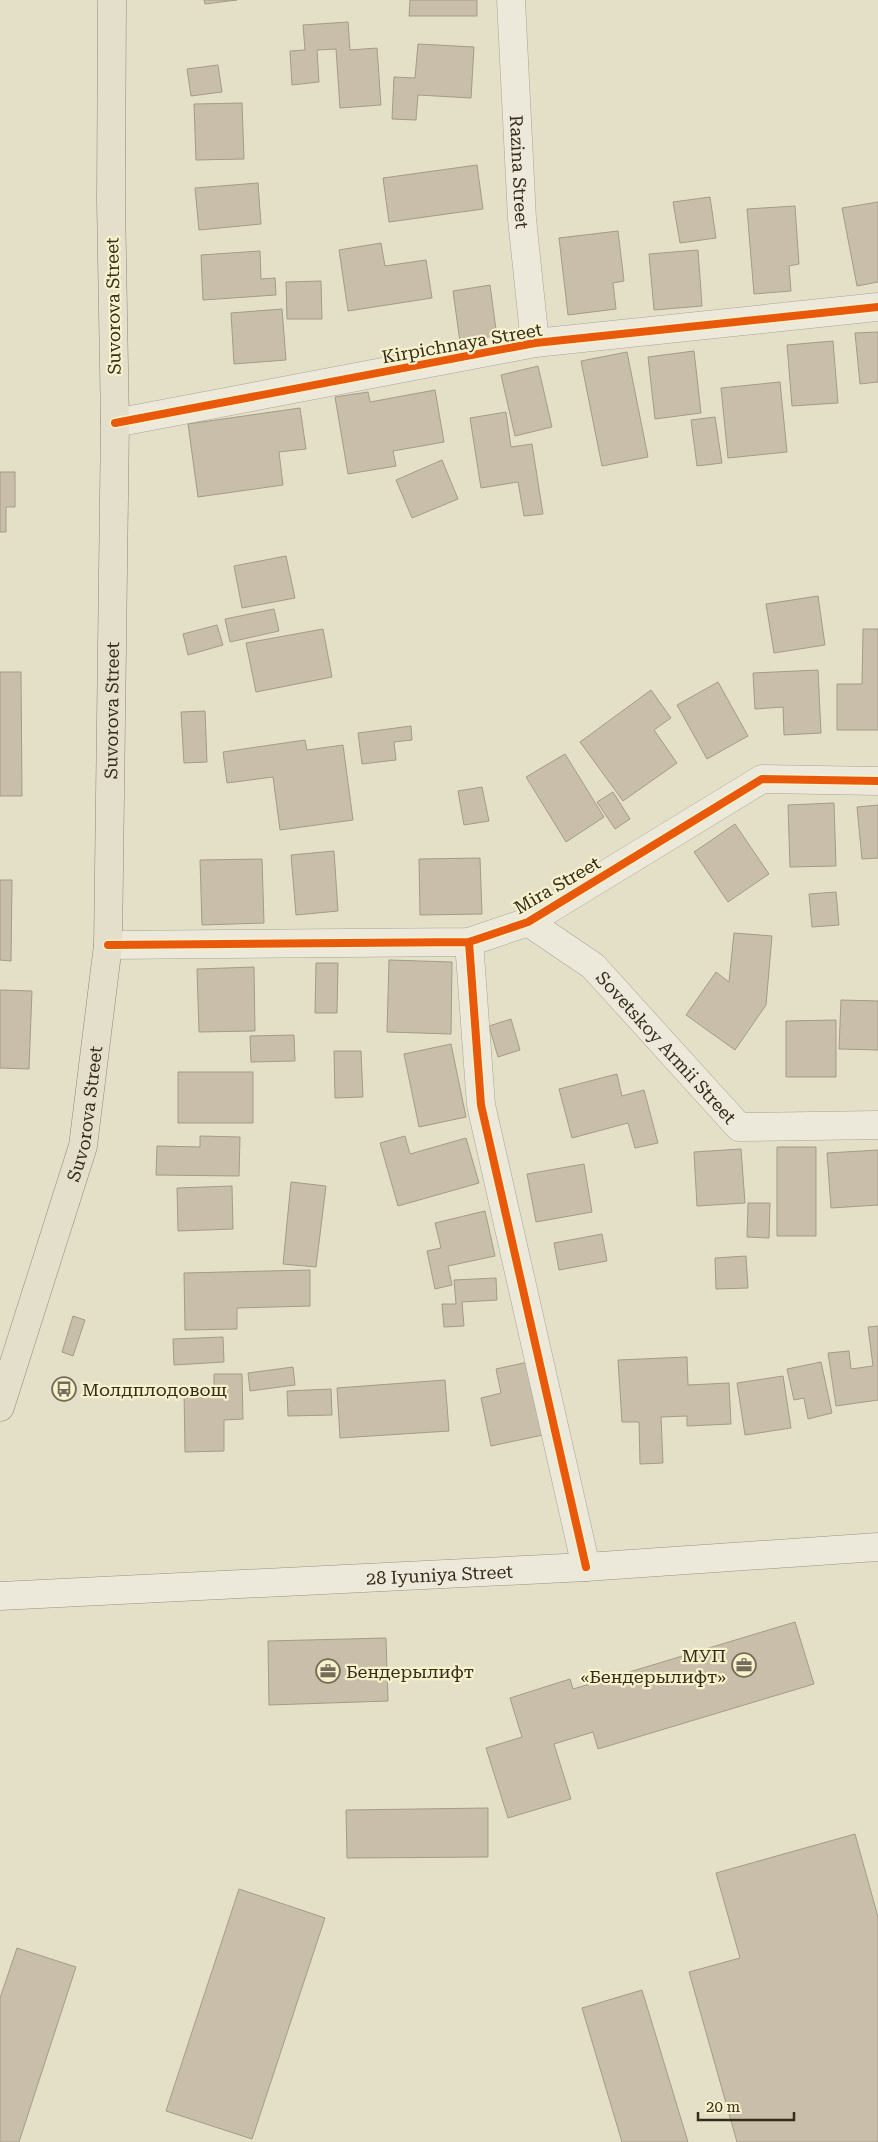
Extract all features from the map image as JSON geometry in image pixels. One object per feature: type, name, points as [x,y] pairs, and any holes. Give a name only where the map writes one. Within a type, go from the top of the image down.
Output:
[{"type":"main road","name":"Suvorova Street","points":[[0,1407],[82,1146],[108,944],[115,423],[111,201],[112,0]]},
{"type":"street","name":"Razina Street","points":[[511,0],[522,219],[535,344]]},
{"type":"street","name":"Kirpichnaya Street","points":[[115,423],[535,344],[878,307]]},
{"type":"street","name":"Mira Street","points":[[108,944],[469,942],[528,922],[762,779],[878,781]]},
{"type":"street","name":"Sovetskoy Armii Street","points":[[528,922],[593,966],[739,1127],[878,1125]]},
{"type":"street","points":[[469,942],[480,1105],[586,1567]]},
{"type":"street","name":"28 Iyuniya Street","points":[[0,1596],[586,1567],[878,1547]]},
{"type":"building","points":[[204,0],[237,0],[205,4]]},
{"type":"building","points":[[410,0],[477,0],[477,16],[409,16]]},
{"type":"building","points":[[348,22],[350,50],[377,48],[381,105],[340,108],[336,49],[317,50],[319,82],[292,85],[290,51],[305,50],[303,25]]},
{"type":"building","points":[[418,44],[474,47],[471,98],[418,95],[416,120],[392,119],[394,77],[415,78]]},
{"type":"building","points":[[218,65],[222,92],[191,96],[187,69]]},
{"type":"building","points":[[242,103],[244,159],[196,160],[194,104]]},
{"type":"building","points":[[477,165],[483,209],[389,222],[383,178]]},
{"type":"building","points":[[258,183],[261,224],[199,230],[195,188]]},
{"type":"building","points":[[710,197],[716,238],[680,243],[673,202]]},
{"type":"building","points":[[878,202],[878,282],[857,286],[842,208]]},
{"type":"building","points":[[795,206],[799,264],[789,266],[791,291],[754,294],[747,209]]},
{"type":"building","points":[[618,231],[624,281],[613,283],[616,309],[568,315],[559,238]]},
{"type":"building","points":[[381,243],[385,266],[426,260],[432,298],[348,311],[339,250]]},
{"type":"building","points":[[698,250],[702,306],[654,310],[649,254]]},
{"type":"building","points":[[260,251],[261,279],[275,278],[276,295],[203,300],[201,255]]},
{"type":"building","points":[[321,281],[322,319],[287,319],[286,282]]},
{"type":"building","points":[[490,285],[497,337],[460,342],[453,291]]},
{"type":"building","points":[[282,309],[286,360],[234,364],[231,313]]},
{"type":"building","points":[[878,332],[878,382],[860,384],[855,333]]},
{"type":"building","points":[[833,341],[838,403],[792,406],[787,345]]},
{"type":"building","points":[[694,351],[701,413],[655,419],[648,357]]},
{"type":"building","points":[[627,352],[648,457],[602,466],[581,361]]},
{"type":"building","points":[[538,366],[552,427],[515,436],[501,375]]},
{"type":"building","points":[[780,382],[787,452],[728,458],[721,388]]},
{"type":"building","points":[[435,390],[444,442],[393,451],[396,466],[348,474],[335,397],[368,392],[370,402]]},
{"type":"building","points":[[300,408],[306,449],[279,452],[283,485],[198,497],[188,424]]},
{"type":"building","points":[[506,412],[511,447],[532,444],[543,514],[524,516],[518,482],[481,488],[470,418]]},
{"type":"building","points":[[715,417],[722,463],[697,466],[691,420]]},
{"type":"building","points":[[442,460],[458,499],[412,518],[396,480]]},
{"type":"building","points":[[0,472],[15,472],[15,507],[6,507],[6,532],[0,532]]},
{"type":"building","points":[[286,556],[295,598],[242,608],[234,566]]},
{"type":"building","points":[[818,596],[825,645],[774,653],[766,604]]},
{"type":"building","points":[[274,609],[279,631],[230,642],[225,619]]},
{"type":"building","points":[[217,625],[223,645],[188,655],[183,634]]},
{"type":"building","points":[[323,629],[332,677],[256,692],[246,643]]},
{"type":"building","points":[[863,629],[878,629],[878,730],[837,730],[837,684],[862,684]]},
{"type":"building","points":[[818,670],[821,733],[784,735],[783,707],[755,709],[753,673]]},
{"type":"building","points":[[0,672],[21,672],[22,796],[0,796]]},
{"type":"building","points":[[718,682],[748,736],[707,759],[677,705]]},
{"type":"building","points":[[651,690],[671,718],[654,730],[677,763],[623,801],[580,742]]},
{"type":"building","points":[[205,711],[207,762],[184,763],[181,712]]},
{"type":"building","points":[[411,726],[412,740],[394,742],[396,760],[362,764],[358,733]]},
{"type":"building","points":[[305,740],[307,750],[343,745],[353,820],[280,830],[273,777],[227,783],[223,752]]},
{"type":"building","points":[[565,754],[604,817],[566,842],[526,777]]},
{"type":"building","points":[[482,787],[489,821],[464,825],[458,791]]},
{"type":"building","points":[[613,792],[630,819],[615,829],[597,802]]},
{"type":"building","points":[[834,803],[836,866],[790,867],[788,805]]},
{"type":"building","points":[[878,805],[878,858],[862,859],[857,807]]},
{"type":"building","points":[[735,824],[769,874],[728,902],[694,852]]},
{"type":"building","points":[[334,851],[338,911],[296,915],[291,855]]},
{"type":"building","points":[[480,858],[482,914],[420,915],[419,859]]},
{"type":"building","points":[[262,859],[264,923],[202,925],[200,860]]},
{"type":"building","points":[[0,880],[12,880],[11,961],[0,960]]},
{"type":"building","points":[[836,892],[839,925],[812,927],[809,894]]},
{"type":"building","points":[[734,933],[772,936],[766,1005],[735,1050],[686,1015],[716,972],[729,982]]},
{"type":"building","points":[[389,960],[452,962],[451,1034],[387,1032]]},
{"type":"building","points":[[316,963],[338,963],[337,1013],[315,1013]]},
{"type":"building","points":[[254,967],[255,1031],[199,1032],[197,969]]},
{"type":"building","points":[[0,990],[32,991],[29,1069],[0,1068]]},
{"type":"building","points":[[841,1000],[878,1001],[878,1050],[839,1049]]},
{"type":"building","points":[[511,1019],[520,1050],[498,1057],[489,1026]]},
{"type":"building","points":[[836,1020],[836,1077],[786,1077],[786,1021]]},
{"type":"building","points":[[294,1035],[295,1061],[251,1062],[250,1036]]},
{"type":"building","points":[[451,1044],[466,1117],[419,1127],[404,1054]]},
{"type":"building","points":[[334,1051],[361,1051],[363,1097],[335,1098]]},
{"type":"building","points":[[178,1072],[253,1072],[253,1123],[178,1123]]},
{"type":"building","points":[[617,1074],[622,1096],[644,1090],[658,1143],[635,1148],[628,1123],[572,1138],[559,1089]]},
{"type":"building","points":[[200,1136],[240,1137],[239,1176],[156,1175],[157,1146],[200,1147]]},
{"type":"building","points":[[405,1136],[410,1154],[466,1138],[479,1183],[398,1206],[380,1143]]},
{"type":"building","points":[[777,1147],[816,1147],[816,1236],[777,1236]]},
{"type":"building","points":[[741,1149],[745,1203],[697,1206],[694,1152]]},
{"type":"building","points":[[878,1150],[878,1205],[831,1208],[827,1153]]},
{"type":"building","points":[[584,1164],[592,1212],[536,1222],[527,1174]]},
{"type":"building","points":[[291,1182],[326,1186],[316,1267],[283,1264]]},
{"type":"building","points":[[232,1186],[233,1229],[178,1231],[177,1188]]},
{"type":"building","points":[[748,1203],[770,1203],[769,1238],[747,1237]]},
{"type":"building","points":[[485,1211],[495,1256],[448,1266],[452,1285],[435,1289],[427,1251],[441,1248],[435,1223]]},
{"type":"building","points":[[602,1234],[607,1261],[559,1270],[554,1243]]},
{"type":"building","points":[[746,1256],[748,1288],[716,1289],[715,1258]]},
{"type":"building","points":[[310,1270],[310,1306],[237,1308],[237,1329],[185,1330],[184,1273]]},
{"type":"building","points":[[496,1278],[497,1300],[462,1302],[464,1326],[444,1327],[442,1304],[456,1304],[454,1280]]},
{"type":"building","points":[[73,1316],[85,1320],[73,1356],[62,1352]]},
{"type":"building","points":[[878,1326],[878,1400],[836,1406],[828,1353],[849,1351],[851,1369],[873,1366],[868,1327]]},
{"type":"building","points":[[223,1337],[224,1362],[174,1365],[173,1339]]},
{"type":"building","points":[[687,1357],[688,1385],[729,1383],[731,1424],[687,1426],[687,1416],[661,1417],[663,1463],[640,1464],[639,1422],[622,1422],[618,1360]]},
{"type":"building","points":[[528,1362],[543,1435],[491,1446],[481,1398],[501,1393],[496,1369]]},
{"type":"building","points":[[821,1362],[832,1413],[808,1419],[804,1398],[794,1400],[787,1369]]},
{"type":"building","points":[[293,1367],[295,1385],[250,1391],[248,1373]]},
{"type":"building","points":[[214,1374],[242,1374],[243,1419],[224,1420],[224,1451],[185,1452],[184,1390],[214,1389]]},
{"type":"building","points":[[783,1376],[791,1428],[745,1435],[737,1383]]},
{"type":"building","points":[[445,1380],[449,1431],[340,1438],[337,1388]]},
{"type":"building","points":[[331,1389],[332,1415],[288,1416],[287,1391]]},
{"type":"building","points":[[795,1622],[814,1684],[598,1749],[593,1732],[554,1744],[571,1799],[508,1818],[486,1748],[522,1737],[510,1698],[570,1679],[573,1689]]},
{"type":"building","name":"Бендерылифт","points":[[386,1638],[388,1701],[269,1705],[268,1641]]},
{"type":"building","points":[[488,1808],[488,1857],[347,1858],[346,1810]]},
{"type":"building","points":[[855,1834],[878,1917],[878,2142],[737,2142],[689,1972],[740,1958],[716,1873]]},
{"type":"building","points":[[239,1889],[325,1918],[252,2139],[166,2111]]},
{"type":"building","points":[[17,1948],[76,1967],[19,2142],[0,2142],[0,1998]]},
{"type":"building","points":[[642,1990],[688,2142],[622,2142],[582,2008]]},
{"type":"cycle path","points":[[115,423],[535,343],[878,307]]},
{"type":"cycle path","points":[[108,945],[469,942],[528,922],[762,779],[878,781]]},
{"type":"cycle path","points":[[469,942],[481,1105],[586,1567]]},
{"type":"place","name":"Молдплодовощ","points":[[64,1389]]},
{"type":"place","name":"МУП «Бендерылифт»","points":[[744,1665]]},
{"type":"place","name":"Бендерылифт","points":[[328,1671]]}]
